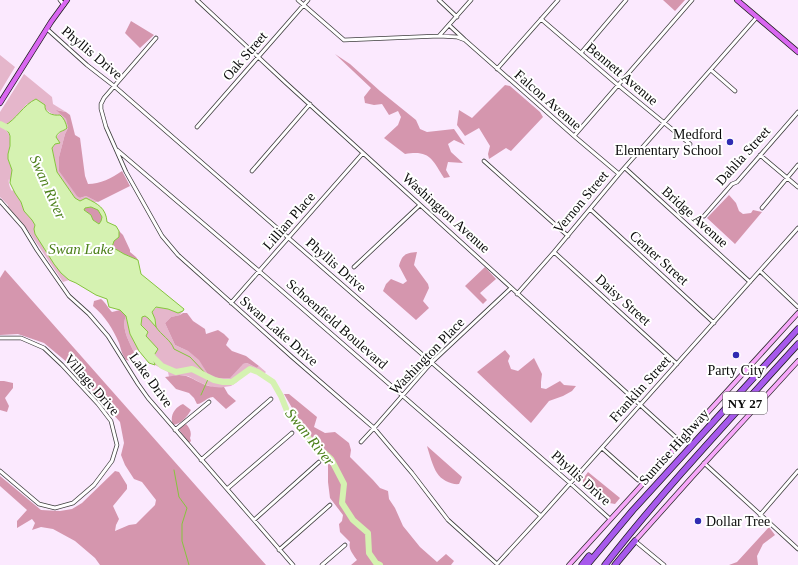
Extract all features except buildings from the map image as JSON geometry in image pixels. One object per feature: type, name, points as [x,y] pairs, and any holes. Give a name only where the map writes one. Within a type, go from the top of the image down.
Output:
[{"type":"highway","name":"Sunrise Highway","points":[[587,565],[616,529],[798,329]]},
{"type":"highway","name":"Sunrise Highway","points":[[605,565],[678,477],[798,344]]},
{"type":"highway","points":[[582,565],[616,529]]},
{"type":"highway","points":[[615,565],[635,542]]},
{"type":"main road","points":[[737,0],[798,52]]},
{"type":"main road","points":[[0,103],[66,2]]},
{"type":"main road","points":[[569,565],[798,312]]},
{"type":"main road","points":[[635,542],[704,463],[798,360]]},
{"type":"street","points":[[60,0],[66,2]]},
{"type":"street","name":"Washington Avenue","points":[[197,0],[517,294],[681,442]]},
{"type":"street","points":[[298,0],[344,40],[439,36],[457,37],[465,40]]},
{"type":"street","name":"Oak Street","points":[[197,127],[308,0]]},
{"type":"street","points":[[439,0],[457,17]]},
{"type":"street","points":[[439,36],[471,0]]},
{"type":"street","points":[[497,69],[558,0]]},
{"type":"street","points":[[580,53],[626,0]]},
{"type":"street","points":[[574,136],[692,0]]},
{"type":"street","name":"Vernon Street","points":[[517,294],[568,236],[619,174],[757,17]]},
{"type":"street","name":"Bennett Avenue","points":[[541,19],[690,144]]},
{"type":"street","name":"Falcon Avenue","points":[[449,25],[497,69],[619,174]]},
{"type":"street","name":"Phyllis Drive","points":[[47,29],[610,519]]},
{"type":"street","points":[[114,86],[156,38]]},
{"type":"street","points":[[711,70],[735,91]]},
{"type":"street","name":"Swan Lake Drive","points":[[114,86],[101,104],[106,127],[126,172],[162,236],[171,248],[231,303],[374,428],[412,473],[448,520],[497,564]]},
{"type":"street","points":[[252,171],[310,104]]},
{"type":"street","name":"Dahlia Street","points":[[704,216],[732,184],[737,182],[798,112]]},
{"type":"street","name":"Schoenfield Boulevard","points":[[116,149],[541,516]]},
{"type":"street","name":"Lillian Place","points":[[231,303],[363,153]]},
{"type":"street","points":[[760,155],[798,187]]},
{"type":"street","points":[[484,160],[568,236]]},
{"type":"street","points":[[762,208],[798,165]]},
{"type":"street","name":"Bridge Avenue","points":[[625,168],[750,282]]},
{"type":"street","name":"Lake Drive","points":[[0,201],[23,227],[69,296],[89,314],[108,336],[138,384],[175,430],[293,565]]},
{"type":"street","points":[[354,267],[420,204]]},
{"type":"street","name":"Center Street","points":[[590,209],[714,323]]},
{"type":"street","name":"Franklin Street","points":[[497,564],[798,228]]},
{"type":"street","name":"Daisy Street","points":[[554,252],[677,364]]},
{"type":"street","points":[[760,271],[798,308]]},
{"type":"street","name":"Washington Place","points":[[361,442],[431,363],[511,288]]},
{"type":"street","name":"Village Drive","points":[[0,338],[20,338],[44,348],[98,404],[111,421],[117,445],[112,461],[94,485],[73,503],[55,508],[40,504],[0,471]]},
{"type":"street","points":[[201,460],[270,399]]},
{"type":"street","points":[[175,430],[209,402]]},
{"type":"street","points":[[227,489],[292,433]]},
{"type":"street","points":[[602,448],[638,480]]},
{"type":"street","points":[[254,520],[319,462]]},
{"type":"street","points":[[704,463],[798,549]]},
{"type":"street","points":[[760,515],[798,471]]},
{"type":"street","points":[[279,550],[330,505]]},
{"type":"street","points":[[635,542],[664,565]]},
{"type":"street","points":[[322,565],[345,545]]},
{"type":"shaded area","points":[[663,0],[685,0],[675,11]]},
{"type":"shaded area","points":[[131,21],[154,35],[140,48],[125,33]]},
{"type":"shaded area","points":[[335,54],[350,64],[416,120],[420,129],[427,132],[454,129],[465,145],[454,140],[448,144],[451,152],[463,163],[448,162],[446,170],[450,177],[444,178],[429,157],[420,153],[405,154],[384,138],[398,125],[401,117],[398,111],[389,115],[382,104],[374,105],[365,103],[364,97],[371,88]]},
{"type":"shaded area","points":[[0,55],[15,67],[0,92]]},
{"type":"shaded area","points":[[24,74],[52,97],[53,104],[66,112],[57,110],[66,119],[68,128],[59,157],[80,198],[86,196],[98,202],[94,202],[86,198],[80,201],[75,198],[57,172],[52,148],[58,141],[56,138],[66,123],[60,115],[55,115],[43,108],[27,104],[10,123],[4,125],[3,128],[7,131],[10,138],[8,161],[12,170],[10,183],[9,179],[10,187],[21,202],[24,211],[35,225],[34,229],[61,273],[69,280],[63,282],[27,229],[0,197],[0,112]]},
{"type":"shaded area","points":[[505,85],[510,86],[540,112],[543,117],[511,151],[506,148],[489,159],[488,154],[490,146],[479,128],[465,136],[457,125],[459,110],[472,118]]},
{"type":"shaded area","points":[[56,110],[66,112],[70,115],[75,135],[80,138],[85,176],[88,184],[106,180],[122,171],[130,186],[98,202],[86,196],[80,198],[77,196],[59,171],[59,157],[68,128],[66,119]]},
{"type":"shaded area","points":[[729,195],[736,203],[739,211],[743,214],[751,213],[753,210],[762,212],[735,244],[707,218]]},
{"type":"shaded area","points":[[91,207],[98,210],[102,217],[99,224],[84,210],[85,208]]},
{"type":"shaded area","points":[[119,231],[123,235],[130,252],[138,260],[112,247],[114,240],[119,237]]},
{"type":"shaded area","points":[[417,252],[414,265],[428,284],[429,288],[423,301],[429,308],[416,320],[383,291],[386,284],[391,279],[403,284],[407,281],[399,266],[400,262],[405,255]]},
{"type":"shaded area","points":[[485,267],[496,279],[480,293],[487,300],[483,304],[465,286]]},
{"type":"shaded area","points":[[5,270],[266,565],[100,565],[95,558],[75,541],[53,529],[41,527],[32,530],[35,523],[32,519],[17,528],[17,521],[27,510],[0,486],[0,476],[41,510],[60,511],[72,509],[82,503],[115,471],[119,472],[127,485],[127,489],[113,506],[119,519],[115,531],[129,525],[136,524],[155,505],[156,500],[142,482],[134,479],[125,465],[121,455],[124,443],[120,422],[68,363],[44,343],[18,334],[0,335],[0,278]]},
{"type":"shaded area","points":[[101,299],[112,312],[120,310],[126,316],[124,326],[125,331],[136,357],[131,361],[126,360],[119,343],[105,318],[93,306],[94,301]]},
{"type":"shaded area","points":[[157,307],[178,313],[183,311],[180,315],[171,317],[165,323],[175,345],[188,351],[200,360],[207,373],[247,363],[257,368],[259,366],[266,372],[263,375],[253,370],[231,386],[215,388],[188,376],[179,375],[169,377],[168,372],[155,365],[141,325],[142,317],[145,316],[156,326],[152,312]]},
{"type":"shaded area","points":[[187,313],[193,321],[205,329],[206,334],[218,330],[224,334],[229,339],[226,345],[232,351],[246,356],[259,366],[257,368],[247,363],[243,364],[230,378],[218,378],[207,373],[199,360],[188,351],[175,345],[165,323],[171,317]]},
{"type":"shaded area","points":[[126,316],[130,334],[139,351],[139,356],[136,357],[125,331],[124,326]]},
{"type":"shaded area","points":[[505,350],[510,356],[508,361],[511,369],[518,371],[534,358],[542,374],[541,388],[546,389],[560,381],[564,385],[576,386],[572,391],[563,396],[549,401],[531,423],[477,372]]},
{"type":"shaded area","points":[[179,375],[189,377],[210,386],[224,387],[228,394],[236,401],[226,409],[213,397],[197,404],[189,393],[176,389],[165,377]]},
{"type":"shaded area","points":[[0,381],[13,383],[13,388],[5,398],[9,406],[7,412],[0,410]]},
{"type":"shaded area","points":[[284,394],[289,394],[317,417],[314,427],[325,433],[335,432],[349,443],[351,450],[350,457],[380,488],[388,491],[389,499],[403,526],[420,547],[437,562],[446,554],[454,561],[451,565],[351,565],[357,560],[350,549],[350,542],[340,532],[339,524],[342,521],[343,515],[330,498],[328,460],[299,420]]},
{"type":"shaded area","points":[[183,404],[191,410],[184,420],[173,425],[172,415],[178,407]]},
{"type":"shaded area","points":[[186,424],[191,432],[191,441],[189,443],[179,429]]},
{"type":"shaded area","points":[[427,446],[462,477],[459,484],[447,482],[439,476],[431,460]]},
{"type":"shaded area","points":[[588,472],[620,498],[615,504],[604,502],[586,488],[583,483],[583,479]]},
{"type":"shaded area","points":[[769,527],[775,535],[763,544],[757,556],[758,565],[729,565],[737,562]]},
{"type":"water","name":"Swan Lake","points":[[36,99],[45,105],[47,112],[60,115],[65,121],[67,128],[60,132],[56,137],[60,143],[55,144],[52,148],[57,172],[75,198],[80,201],[86,198],[101,207],[105,213],[107,222],[116,226],[119,231],[119,237],[114,241],[112,247],[138,260],[141,274],[184,309],[178,313],[168,309],[156,307],[152,312],[156,327],[148,318],[145,316],[142,317],[141,325],[148,332],[146,336],[158,349],[153,357],[155,365],[149,363],[139,351],[130,334],[126,316],[120,310],[109,307],[107,299],[96,295],[69,280],[61,273],[35,234],[35,225],[24,211],[21,202],[10,183],[12,170],[8,159],[8,154],[10,136],[4,126],[13,120]],"holes":[[[91,207],[98,210],[102,217],[99,224],[84,210],[85,208]]]},
{"type":"waterway","name":"Swan River","points":[[0,124],[10,129]]},
{"type":"waterway","points":[[156,327],[171,343],[174,349],[190,357],[209,377],[201,395]]},
{"type":"waterway","name":"Swan River","points":[[149,351],[162,366],[176,372],[192,369],[214,380],[232,382],[250,369],[258,372],[273,382],[287,411],[310,440],[331,459],[344,484],[342,503],[353,520],[368,533],[369,553],[376,563],[380,565]]},
{"type":"waterway","points":[[174,470],[179,497],[187,508],[182,524],[182,541],[189,565]]},
{"type":"place","name":"Medford Elementary School","points":[[730,142]]},
{"type":"place","name":"Party City","points":[[736,355]]},
{"type":"place","name":"Dollar Tree","points":[[698,521]]}]
